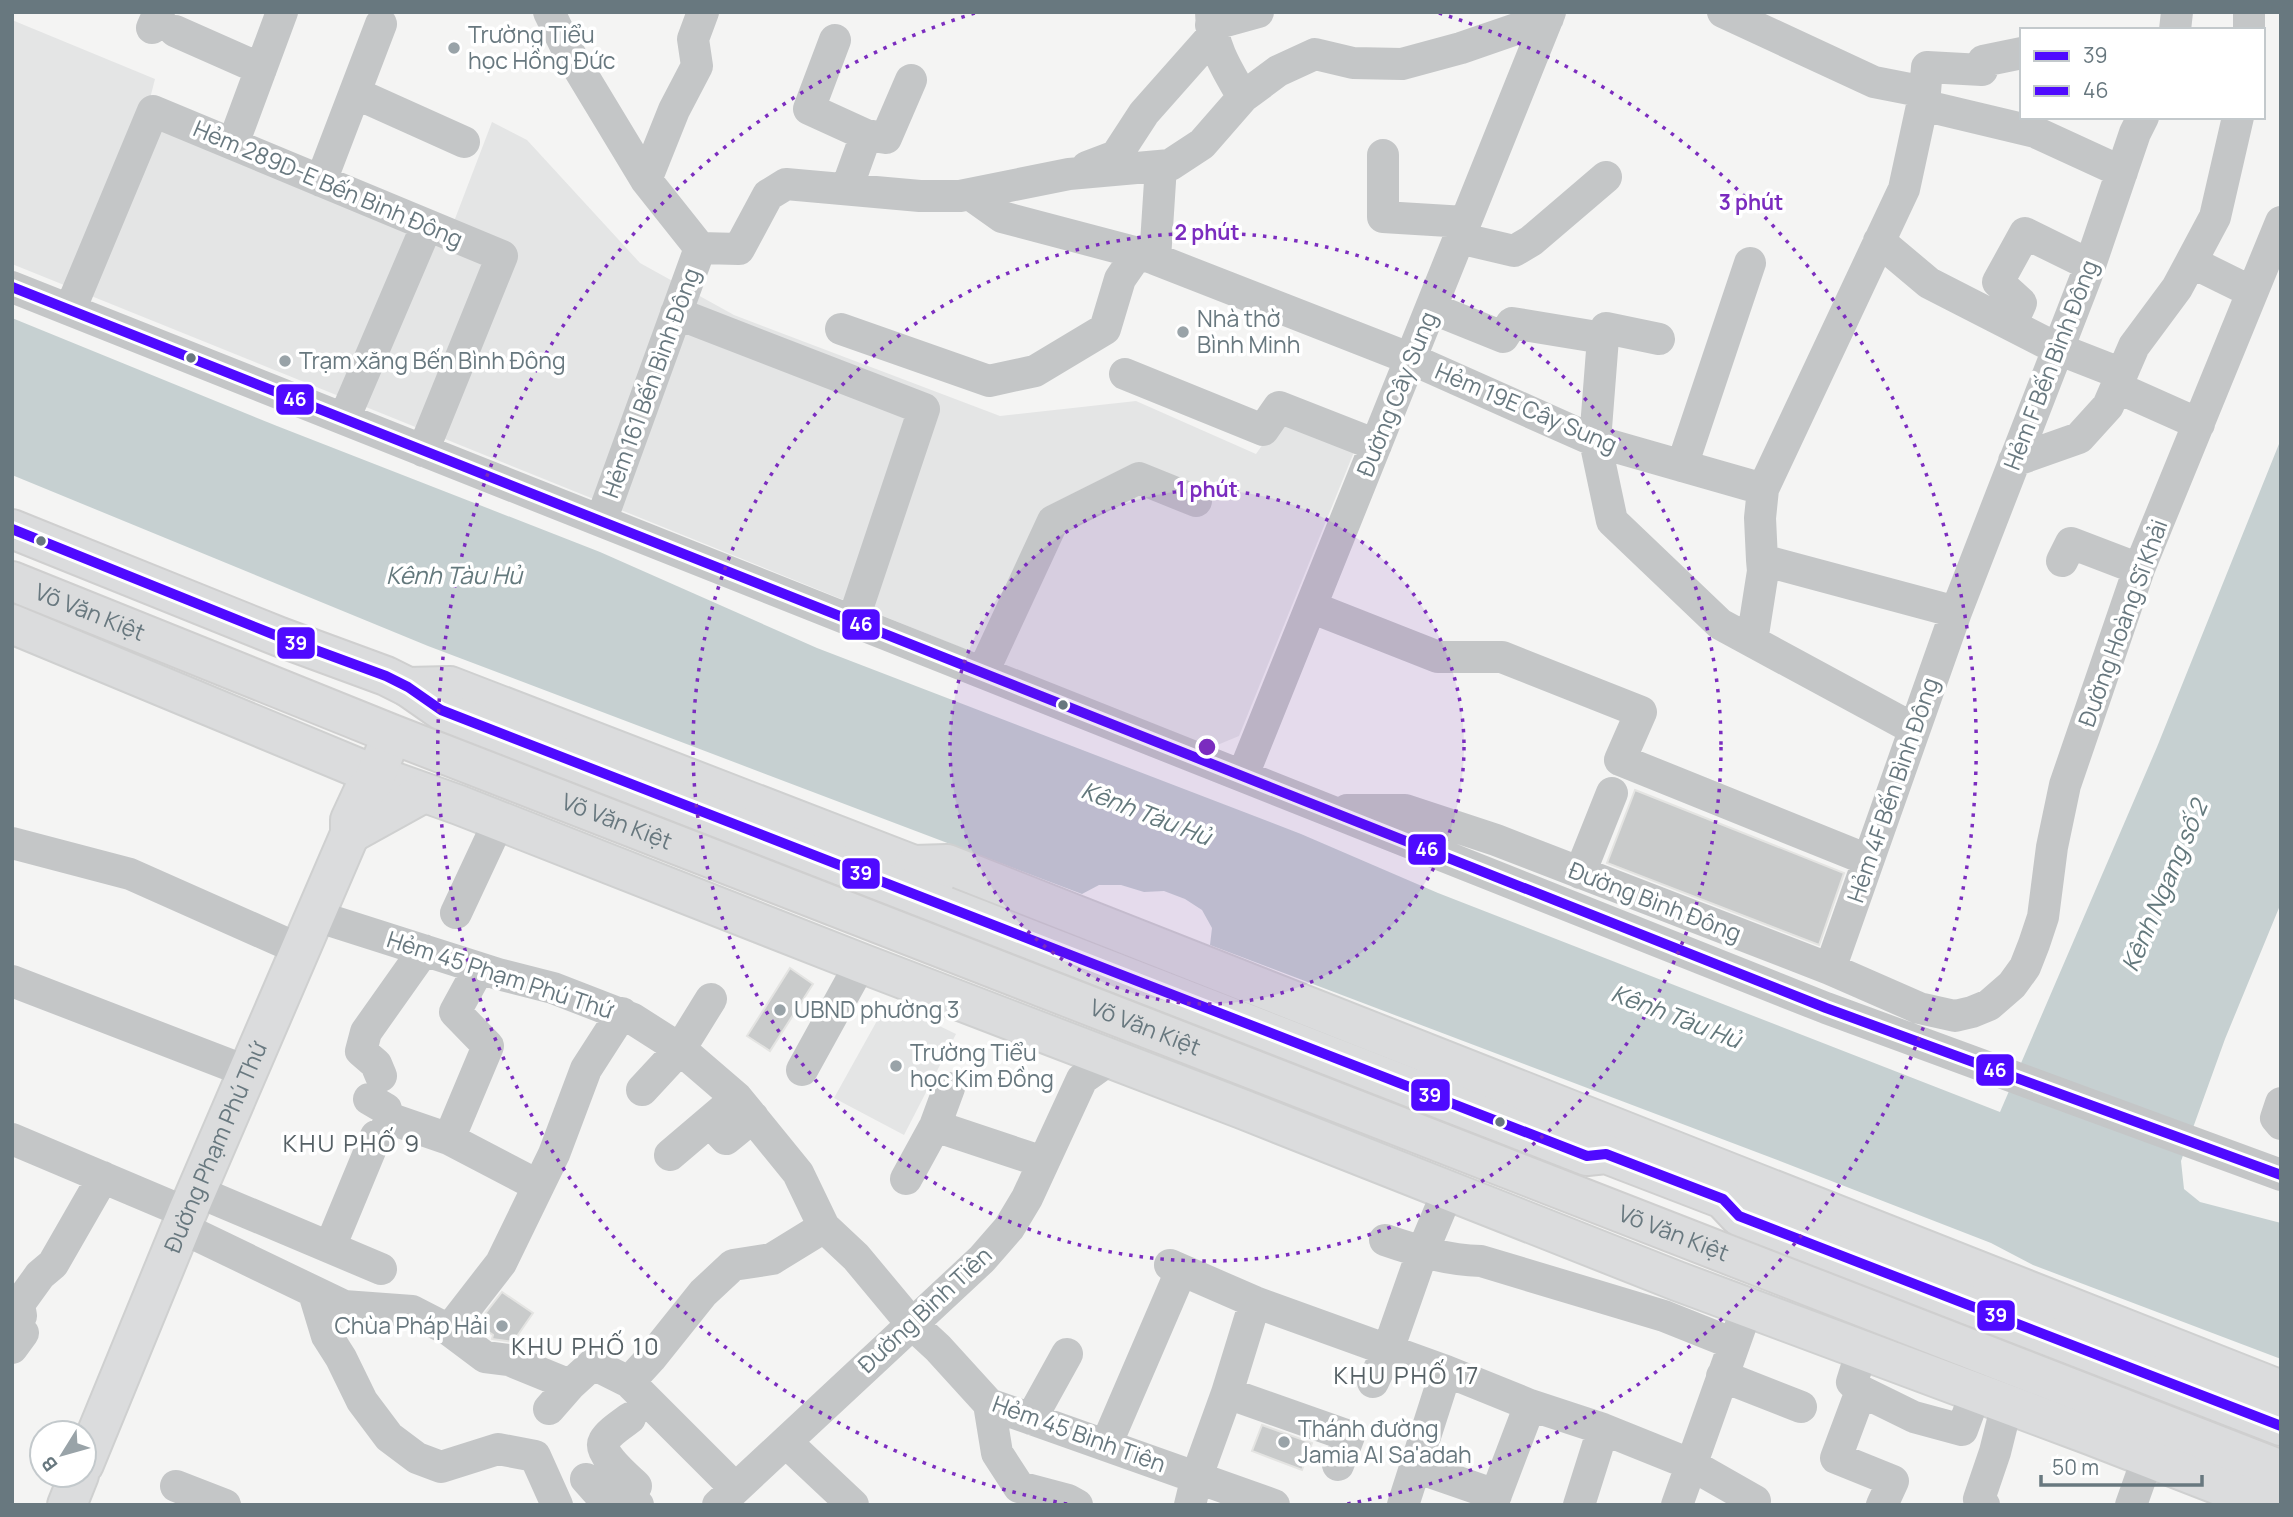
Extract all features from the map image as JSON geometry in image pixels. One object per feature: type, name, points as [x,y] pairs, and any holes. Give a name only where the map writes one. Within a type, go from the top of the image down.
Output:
[{"type":"main road","name":"Võ Văn Kiệt","points":[[12,529],[408,687],[441,710],[1587,1156],[1606,1154]]},
{"type":"main road","name":"Võ Văn Kiệt","points":[[12,581],[392,734],[2281,1470]]},
{"type":"main road","name":"Võ Văn Kiệt","points":[[12,624],[333,757],[373,780],[425,793],[1067,1042],[1096,1069],[1448,1191],[1747,1307],[2148,1457],[2226,1496],[2269,1505]]},
{"type":"main road","name":"Võ Văn Kiệt","points":[[408,687],[450,686],[914,864],[940,884],[1593,1142],[1606,1154],[1723,1199],[1749,1200],[2281,1407]]},
{"type":"main road","name":"Đường Phạm Phú Thứ","points":[[98,1430],[188,1211],[350,834],[360,825],[373,797],[373,780],[408,687]]},
{"type":"main road","points":[[333,757],[350,834],[425,793]]},
{"type":"main road","name":"Võ Văn Kiệt","points":[[914,864],[947,864],[2281,1390]]},
{"type":"main road","name":"Võ Văn Kiệt","points":[[1723,1199],[1739,1216],[2281,1426]]},
{"type":"street","points":[[233,144],[282,12]]},
{"type":"street","name":"Hẻm 161 Bến Bình Đông","points":[[549,12],[568,51],[646,180],[700,248],[601,521]]},
{"type":"street","points":[[646,180],[674,110],[697,66],[694,39],[703,12]]},
{"type":"street","points":[[1069,174],[1116,156],[1144,113],[1212,24],[1258,12]]},
{"type":"street","points":[[1723,12],[1874,82],[1924,99],[2037,124],[2122,172]]},
{"type":"street","points":[[700,248],[739,249],[768,195],[786,184],[920,196],[971,195],[1069,174],[1170,165],[1202,144],[1243,97],[1278,71],[1315,54],[1353,63],[1402,64],[1461,48],[1549,15]]},
{"type":"street","name":"Đường Cây Sung","points":[[1244,775],[1549,15]]},
{"type":"street","points":[[162,24],[261,69]]},
{"type":"street","points":[[321,181],[381,24]]},
{"type":"street","points":[[1212,24],[1220,57],[1243,97]]},
{"type":"street","points":[[835,40],[809,109],[866,135],[886,138],[911,80]]},
{"type":"street","points":[[1752,641],[1763,571],[1760,517],[1763,489],[1904,189],[1924,99],[1927,67],[1982,71],[1983,61],[2020,53]]},
{"type":"street","points":[[355,93],[464,142]]},
{"type":"street","name":"Hẻm 289D-E Bến Bình Đông","points":[[70,310],[153,111],[502,257],[423,451]]},
{"type":"street","name":"Hẻm F Bến Bình Đông","points":[[1956,612],[2090,265],[2142,119]]},
{"type":"street","points":[[2014,461],[2079,438],[2108,405],[2134,346],[2177,288],[2215,217],[2238,119]]},
{"type":"street","points":[[847,188],[866,135]]},
{"type":"street","points":[[1383,155],[1383,217],[1462,230],[1514,251],[1531,241],[1606,177]]},
{"type":"street","points":[[841,329],[989,381],[1035,371],[1105,329],[1120,279],[1146,256],[1161,166]]},
{"type":"street","name":"Hẻm 19E Cây Sung","points":[[971,195],[1002,217],[1146,256],[1410,359],[1595,441],[1763,489]]},
{"type":"street","name":"Đường Hoàng Sĩ Khải","points":[[1972,1012],[1989,1005],[2012,985],[2025,967],[2034,944],[2043,916],[2052,847],[2066,785],[2139,569],[2281,222]]},
{"type":"street","points":[[344,419],[427,225]]},
{"type":"street","points":[[2011,325],[2021,303],[1997,282],[2025,233],[2090,265]]},
{"type":"street","points":[[1879,241],[1929,283],[2199,424]]},
{"type":"street","points":[[2191,261],[2252,292]]},
{"type":"street","points":[[1682,466],[1750,263]]},
{"type":"street","name":"Đường Bình Đông","points":[[12,288],[1826,1008],[2281,1175]]},
{"type":"street","points":[[1431,308],[1503,337],[1512,323],[1602,338]]},
{"type":"street","points":[[676,313],[924,410],[853,621]]},
{"type":"street","points":[[1659,339],[1606,328],[1602,338],[1595,441],[1612,521],[1720,624],[1914,729]]},
{"type":"street","points":[[1125,374],[1264,430],[1279,407],[1376,445]]},
{"type":"street","points":[[984,673],[1053,521],[1139,478],[1196,501]]},
{"type":"street","points":[[2062,561],[2071,543],[2139,569]]},
{"type":"street","points":[[1762,560],[1956,612]]},
{"type":"street","points":[[1311,607],[1438,657],[1502,657],[1641,712],[1620,760],[1868,860]]},
{"type":"street","name":"Hẻm 4F Bến Bình Đông","points":[[1830,969],[1956,612]]},
{"type":"street","points":[[1580,873],[1612,793]]},
{"type":"street","name":"Đường Bình Đông","points":[[1331,810],[1405,810],[1496,840],[1830,969],[1919,1008],[1955,1016],[1972,1012]]},
{"type":"street","points":[[456,913],[499,821]]},
{"type":"street","name":"Hẻm 45 Phạm Phú Thứ","points":[[12,843],[130,874],[309,933],[424,950],[553,988],[622,1013],[680,1049],[745,1108],[798,1173],[824,1227]]},
{"type":"street","points":[[424,950],[366,1032],[361,1051],[376,1064],[375,1088],[388,1118],[449,1139],[537,1185]]},
{"type":"street","points":[[802,1070],[861,963]]},
{"type":"street","points":[[449,1139],[488,1046],[456,1012],[479,968]]},
{"type":"street","points":[[12,981],[248,1072]]},
{"type":"street","points":[[642,1090],[680,1049],[711,999]]},
{"type":"street","points":[[449,1330],[501,1263],[554,1154],[586,1069],[622,1013]]},
{"type":"street","name":"Đường Bình Tiên","points":[[727,1497],[982,1259],[1009,1228],[1096,1069]]},
{"type":"street","points":[[906,1179],[935,1126],[949,1088]]},
{"type":"street","points":[[2281,1103],[2276,1118],[2281,1124]]},
{"type":"street","points":[[670,1155],[710,1122],[745,1108]]},
{"type":"street","points":[[935,1126],[1043,1162]]},
{"type":"street","points":[[330,1247],[376,1136]]},
{"type":"street","points":[[12,1139],[188,1211],[330,1247],[381,1269]]},
{"type":"street","points":[[12,1348],[23,1333],[15,1327],[21,1317],[17,1296],[53,1264],[103,1177]]},
{"type":"street","points":[[1373,1382],[1388,1350],[1422,1253],[1448,1191]]},
{"type":"street","points":[[188,1211],[314,1293],[344,1306],[412,1311],[449,1330],[485,1357],[509,1360],[570,1385]]},
{"type":"street","points":[[629,1382],[703,1293],[733,1265],[772,1259],[824,1227]]},
{"type":"street","name":"Hẻm 45 Bình Tiên","points":[[824,1227],[856,1257],[911,1323],[938,1348],[989,1404],[1106,1445],[1193,1490],[1274,1505]]},
{"type":"street","points":[[1385,1240],[1422,1253],[1481,1261],[1664,1316],[1734,1344]]},
{"type":"street","points":[[1106,1445],[1176,1268],[1255,1302],[1447,1371],[1530,1405],[1603,1429],[1690,1464],[1740,1495],[1755,1501]]},
{"type":"street","points":[[314,1293],[327,1336],[362,1401],[389,1437],[417,1458],[441,1467],[498,1449],[535,1456],[557,1505]]},
{"type":"street","points":[[1193,1490],[1255,1302]]},
{"type":"street","points":[[1677,1505],[1747,1307]]},
{"type":"street","points":[[1862,1350],[1852,1382],[1861,1391],[1914,1417],[1962,1430],[1992,1398]]},
{"type":"street","points":[[1031,1419],[1068,1354]]},
{"type":"street","points":[[549,1409],[593,1364],[629,1382],[727,1497]]},
{"type":"street","points":[[1403,1505],[1447,1371]]},
{"type":"street","points":[[1722,1376],[1801,1407]]},
{"type":"street","points":[[1861,1391],[1836,1458],[1893,1481],[1882,1505]]},
{"type":"street","points":[[1227,1393],[1349,1436],[1338,1465]]},
{"type":"street","points":[[1984,1505],[1979,1499],[1995,1452],[1992,1398]]},
{"type":"street","points":[[989,1404],[997,1453],[1012,1496],[1068,1500],[1077,1505]]},
{"type":"street","points":[[1415,1467],[1494,1500],[1530,1405]]},
{"type":"street","points":[[586,1479],[622,1502],[636,1486],[606,1455],[603,1447],[604,1441],[629,1418]]},
{"type":"street","points":[[1579,1505],[1603,1429]]},
{"type":"street","points":[[786,1442],[853,1505]]},
{"type":"street","points":[[2131,1505],[2148,1457]]},
{"type":"street","points":[[176,1486],[217,1503]]},
{"type":"shaded area","points":[[12,20],[155,79],[144,122],[445,245],[492,122],[527,140],[640,263],[734,315],[1000,416],[1136,401],[1256,454],[1283,415],[1356,447],[1239,736],[1210,748],[12,264]]},
{"type":"shaded area","name":"Trường Tiểu học Kim Đồng","points":[[888,1001],[956,1034],[904,1135],[834,1098]]},
{"type":"water","name":"Kênh Tàu Hủ","points":[[12,318],[277,426],[600,552],[817,648],[1301,834],[1438,893],[2000,1112],[2157,747],[2281,439],[2281,903],[2225,1039],[2181,1161],[2184,1189],[2200,1202],[2281,1223],[2281,1359],[2033,1265],[1991,1243],[1785,1163],[1210,945],[1212,928],[1202,910],[1185,899],[1164,891],[1144,892],[1121,885],[1099,885],[1082,894],[428,646],[12,475]]},
{"type":"building","points":[[1635,790],[1844,873],[1819,945],[1607,863]]},
{"type":"building","name":"UBND phường 3","points":[[790,968],[813,984],[770,1051],[747,1036]]},
{"type":"building","name":"Chùa Pháp Hải","points":[[502,1292],[533,1313],[513,1342],[492,1339],[493,1335],[477,1324]]},
{"type":"building","name":"Thánh đường Jamia Al Sa'adah","points":[[1262,1425],[1312,1443],[1302,1470],[1252,1451]]},
{"type":"transit line","name":"46","points":[[12,287],[1826,1008],[2281,1175]]},
{"type":"transit line","name":"39","points":[[12,529],[280,637],[386,676],[408,687],[441,710],[1587,1156],[1606,1154],[1723,1199],[1739,1216],[2281,1426]]},
{"type":"place","name":"Trường Tiểu học Hồng Đức","points":[[454,48]]},
{"type":"place","name":"Nhà thờ Bình Minh","points":[[1183,332]]},
{"type":"place","name":"Trạm xăng Bến Bình Đông","points":[[285,361]]},
{"type":"place","name":"UBND phường 3","points":[[780,1010]]},
{"type":"place","name":"Trường Tiểu học Kim Đồng","points":[[896,1066]]},
{"type":"place","name":"Chùa Pháp Hải","points":[[502,1326]]},
{"type":"place","name":"Thánh đường Jamia Al Sa'adah","points":[[1284,1442]]},
{"type":"district","name":"KHU PHỐ 9","points":[[352,1144]]},
{"type":"district","name":"KHU PHỐ 10","points":[[586,1347]]},
{"type":"district","name":"KHU PHỐ 17","points":[[1407,1376]]},
{"type":"water label","name":"Kênh Ngang số 2","points":[[2165,886]]}]
